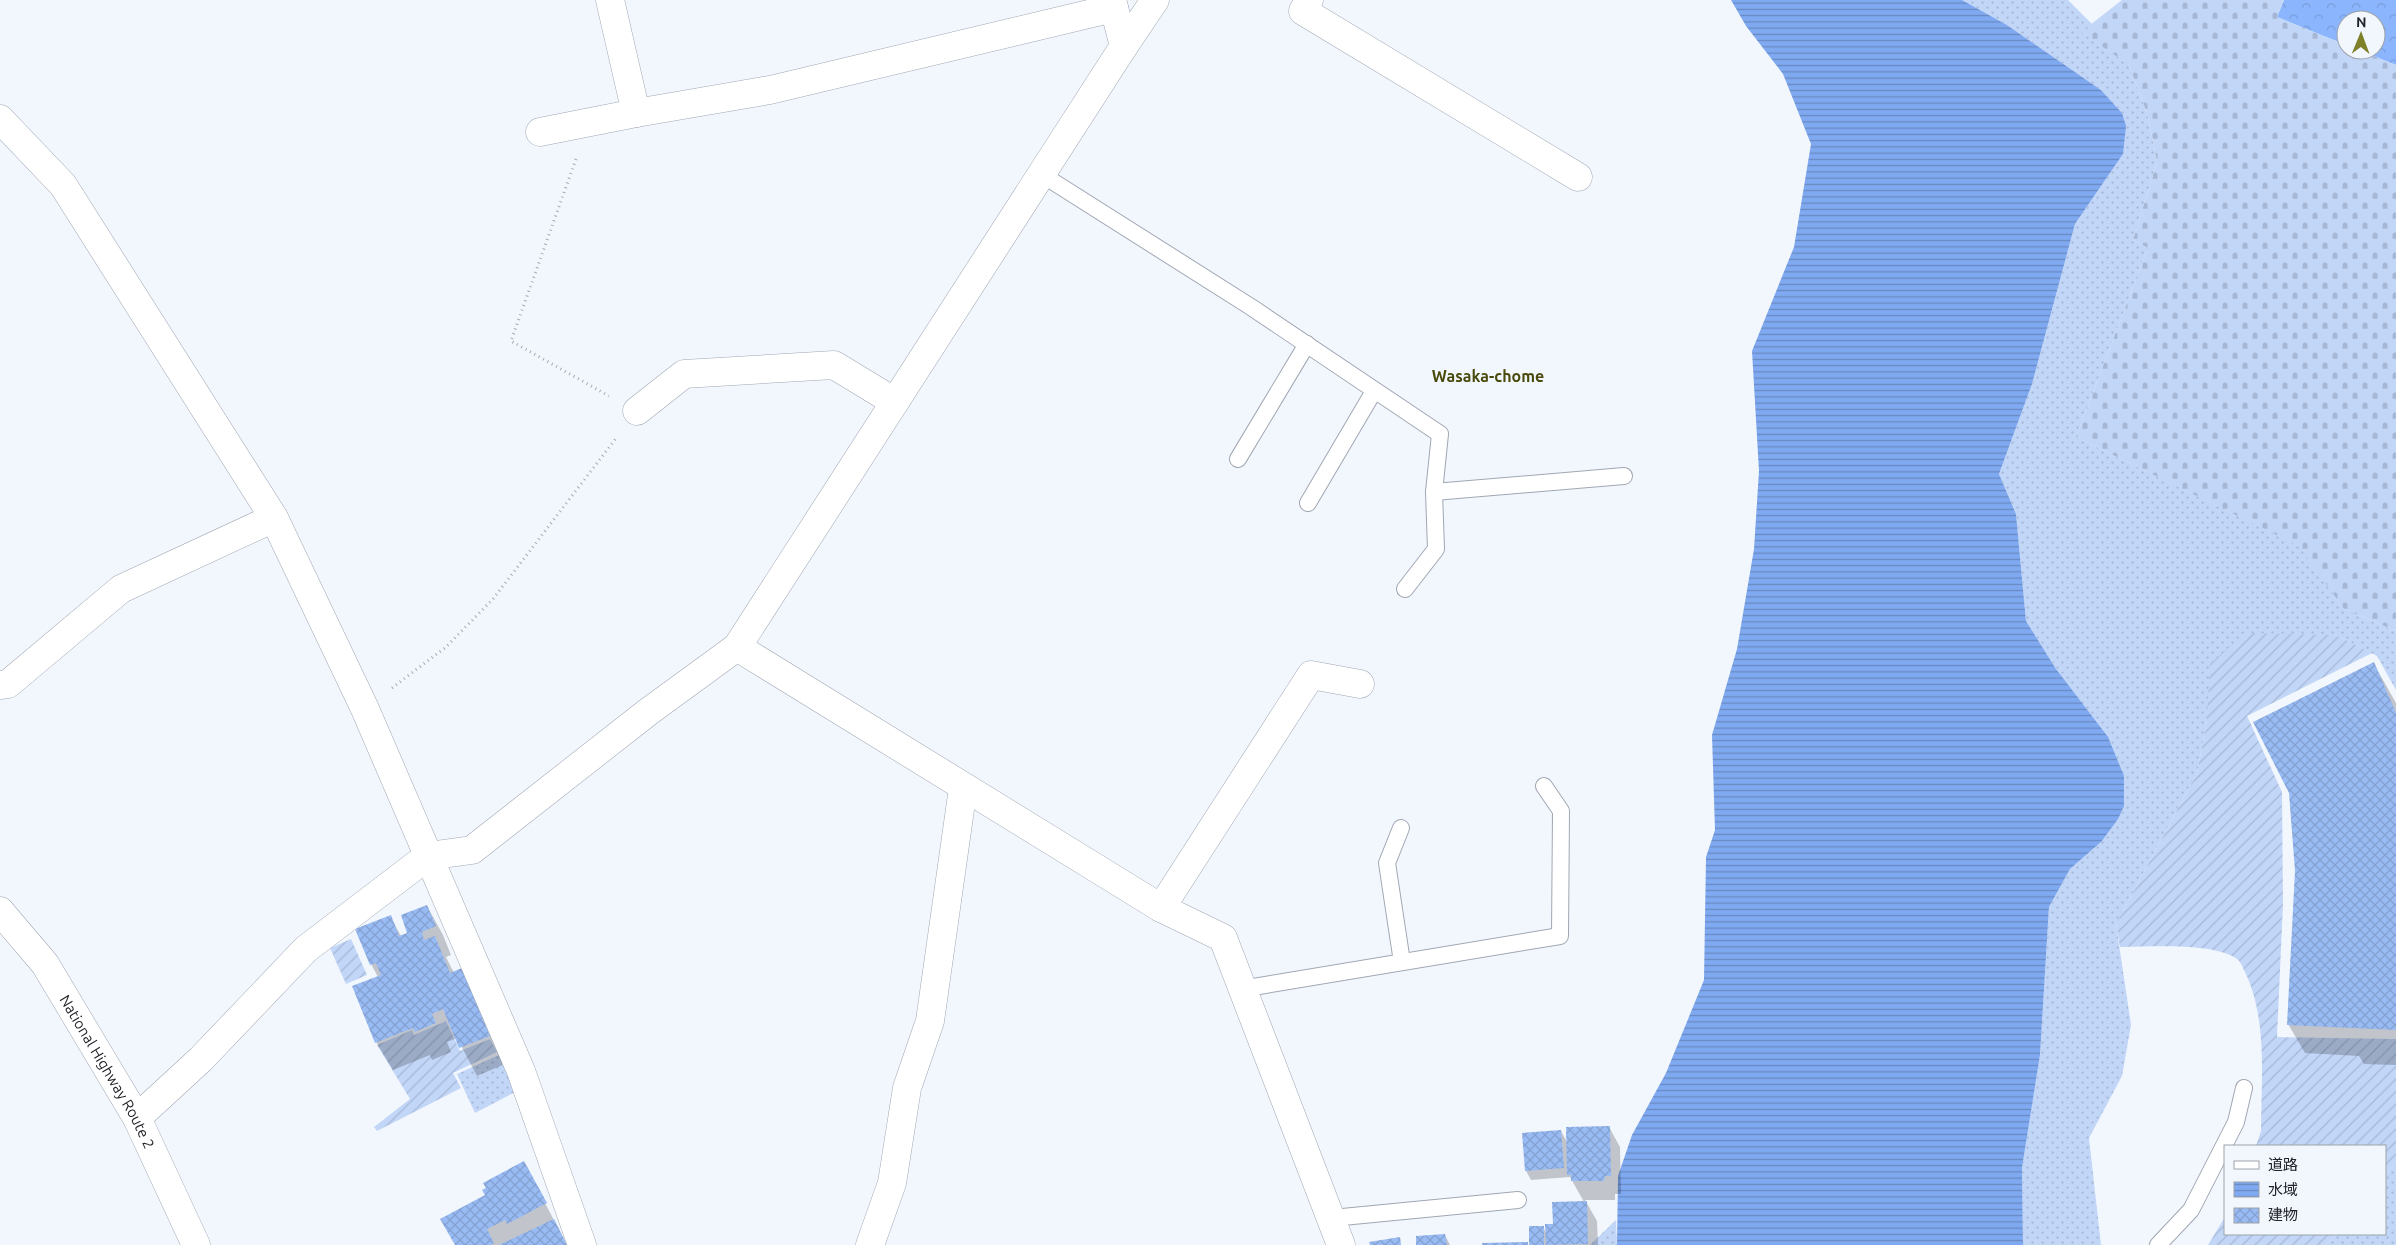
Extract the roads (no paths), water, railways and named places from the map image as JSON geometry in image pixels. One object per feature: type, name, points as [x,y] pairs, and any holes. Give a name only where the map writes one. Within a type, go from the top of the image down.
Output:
[{"type":"main road","points":[[610,0],[636,112]]},
{"type":"main road","points":[[137,1118],[241,1018],[306,949],[428,856],[472,850],[648,712],[737,647],[1155,0]]},
{"type":"main road","points":[[1309,0],[1302,11],[1578,177]]},
{"type":"main road","points":[[540,132],[636,112],[770,90],[1113,4],[1124,46]]},
{"type":"main road","points":[[0,119],[63,185],[274,518],[365,709],[521,1071],[582,1245]]},
{"type":"main road","points":[[637,412],[684,374],[834,365],[895,402]]},
{"type":"main road","points":[[0,685],[8,684],[121,589],[274,518]]},
{"type":"main road","points":[[737,647],[1160,908],[1223,938],[1341,1245]]},
{"type":"main road","points":[[1160,908],[1311,675],[1360,684]]},
{"type":"main road","points":[[870,1245],[892,1183],[907,1088],[930,1021],[963,788]]},
{"type":"main road","name":"National Highway Route 2","points":[[0,910],[45,964],[137,1118],[196,1245]]},
{"type":"lane","points":[[1041,174],[1251,307],[1440,434],[1434,492],[1436,549],[1405,589]]},
{"type":"lane","points":[[1238,459],[1307,344]]},
{"type":"lane","points":[[1308,503],[1374,391]]},
{"type":"lane","points":[[1434,492],[1624,476]]},
{"type":"lane","points":[[1242,989],[1560,936],[1561,811],[1544,786]]},
{"type":"lane","points":[[1401,828],[1387,863],[1402,962]]},
{"type":"lane","points":[[2224,1145],[2236,1122],[2244,1088]]},
{"type":"lane","points":[[2158,1245],[2191,1210],[2224,1145]]},
{"type":"lane","points":[[1332,1218],[1518,1200]]},
{"type":"water","points":[[1731,0],[1962,0],[2007,25],[2101,90],[2122,113],[2126,126],[2123,154],[2075,224],[2032,384],[1999,474],[2016,514],[2026,621],[2056,669],[2108,737],[2124,776],[2124,806],[2118,819],[2101,842],[2070,869],[2049,907],[2040,1055],[2022,1168],[2023,1245],[1617,1245],[1618,1176],[1632,1135],[1666,1073],[1704,980],[1706,857],[1715,830],[1712,735],[1737,649],[1754,549],[1759,471],[1752,351],[1794,247],[1811,144],[1783,74],[1746,26]]},
{"type":"district","name":"Wasaka-chome","points":[[1488,376]]}]
